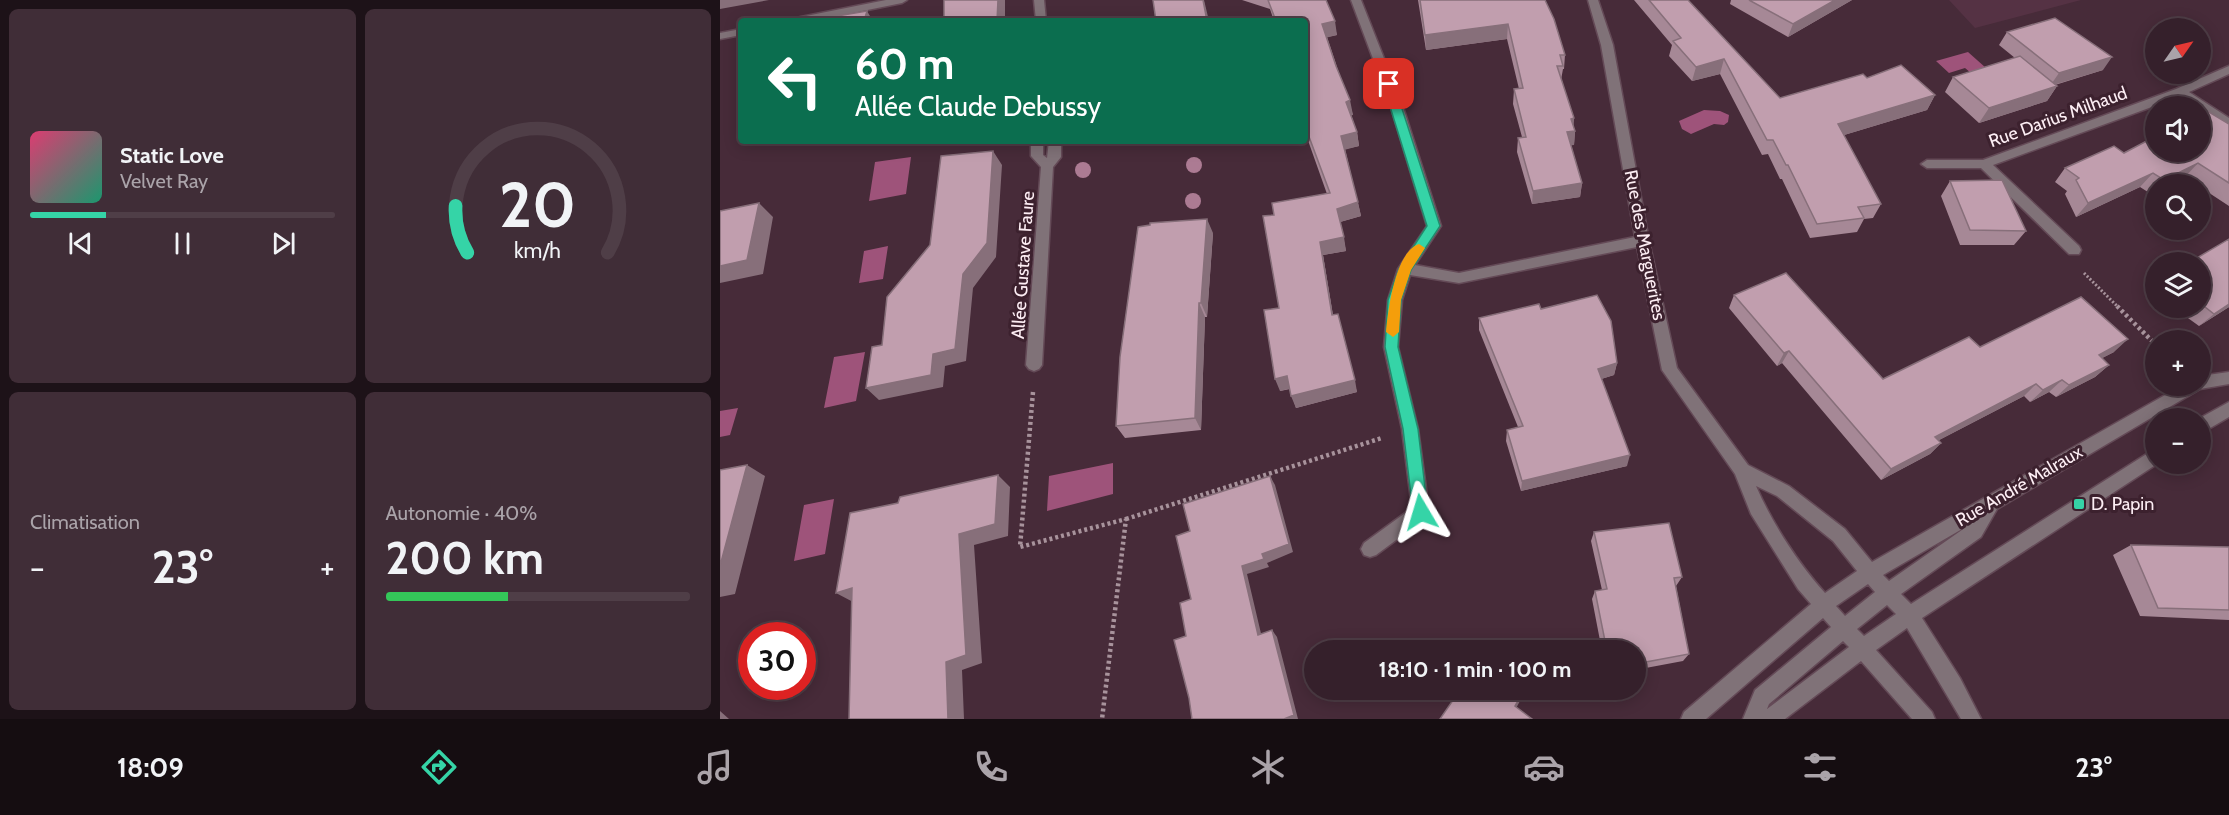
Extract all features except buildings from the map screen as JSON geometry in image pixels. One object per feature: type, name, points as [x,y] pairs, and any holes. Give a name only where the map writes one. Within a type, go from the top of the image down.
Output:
[{"type":"street","points":[[811,18],[902,0]]},
{"type":"street","points":[[1039,0],[1041,18]]},
{"type":"street","points":[[1356,0],[1396,104],[1434,226],[1405,269],[1395,300],[1392,347],[1410,429],[1421,512],[1370,549]]},
{"type":"street","name":"Rue des Marguerites","points":[[1593,0],[1607,45],[1642,242],[1670,370],[1742,470],[1757,508],[1804,583],[1925,719]]},
{"type":"street","points":[[720,36],[738,33]]},
{"type":"street","name":"Rue Darius Milhaud","points":[[1926,164],[1984,164],[2180,92],[2229,70]]},
{"type":"street","points":[[2180,92],[2229,124]]},
{"type":"street","name":"Allée Gustave Faure","points":[[1037,144],[1037,156],[1047,166]]},
{"type":"street","name":"Allée Gustave Faure","points":[[1034,365],[1047,166],[1055,157],[1055,144]]},
{"type":"street","name":"Rue Darius Milhaud","points":[[1984,164],[2074,250]]},
{"type":"street","points":[[1405,269],[1459,278],[1642,242]]},
{"type":"street","points":[[2211,381],[2229,378]]},
{"type":"street","name":"Rue André Malraux","points":[[1691,719],[1844,588],[2177,396]]},
{"type":"street","points":[[2211,421],[2229,410]]},
{"type":"street","points":[[1769,719],[1885,632],[2145,462]]},
{"type":"street","name":"Rue des Marguerites","points":[[1742,470],[1783,491],[1839,535],[1869,573],[1910,616],[1953,685],[1971,719]]},
{"type":"street","points":[[1753,719],[1762,697],[1888,592],[1976,531],[1992,502]]},
{"type":"path","points":[[2074,250],[2081,269],[2145,334]]},
{"type":"path","points":[[1034,365],[1020,547],[1126,519],[1410,429]]},
{"type":"path","points":[[1102,719],[1126,519]]},
{"type":"shaded area","points":[[1949,0],[2081,0],[1975,28]]},
{"type":"shaded area","points":[[1968,52],[1986,68],[1971,73],[1965,68],[1949,73],[1936,61]]},
{"type":"shaded area","points":[[1704,110],[1720,111],[1729,115],[1728,122],[1724,125],[1714,124],[1691,134],[1682,129],[1679,121]]},
{"type":"shaded area","points":[[911,157],[906,194],[869,201],[875,162]]},
{"type":"shaded area","points":[[888,246],[883,279],[859,283],[864,251]]},
{"type":"shaded area","points":[[865,352],[856,401],[824,408],[834,357]]},
{"type":"shaded area","points":[[738,408],[730,435],[720,437],[720,411]]},
{"type":"shaded area","points":[[1113,463],[1113,494],[1047,511],[1049,476]]},
{"type":"shaded area","points":[[834,499],[825,554],[794,561],[804,505]]},
{"type":"slow traffic","points":[[1393,332],[1395,300],[1405,269],[1419,248]]},
{"type":"place","name":"D. Papin","points":[[2079,504]]},
{"type":"route","points":[[1389,84],[1434,226],[1405,269],[1395,300],[1392,347],[1410,429],[1421,512]]}]
